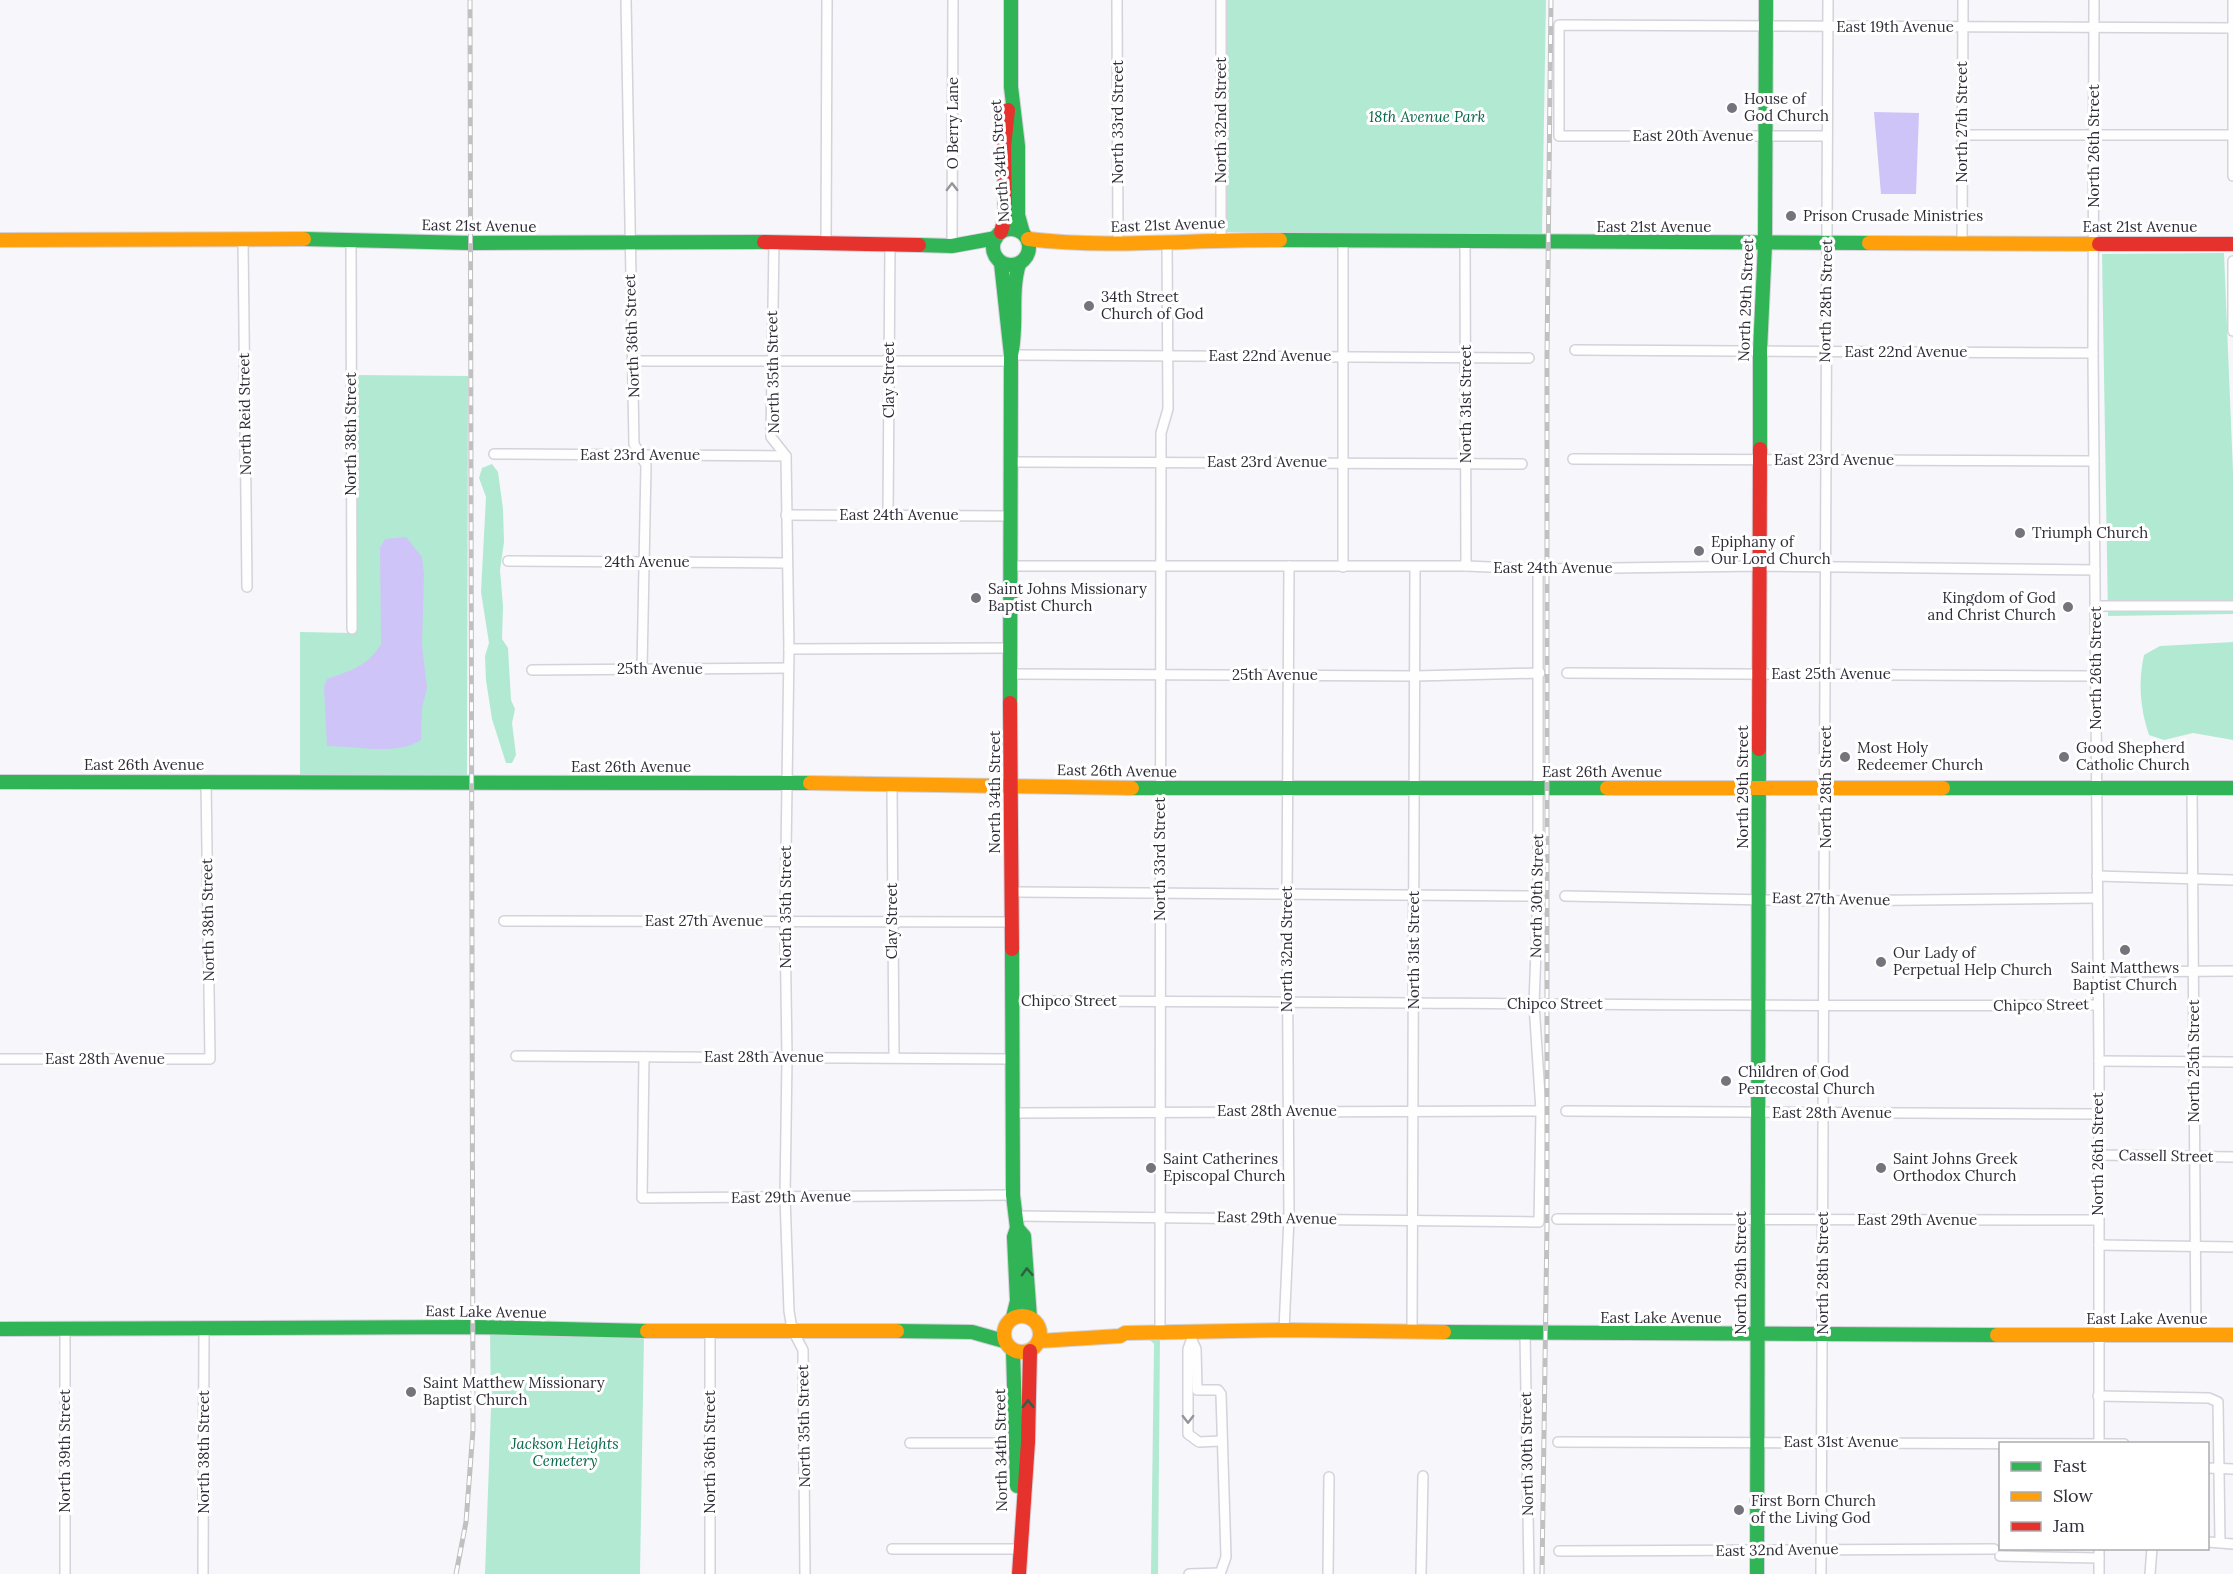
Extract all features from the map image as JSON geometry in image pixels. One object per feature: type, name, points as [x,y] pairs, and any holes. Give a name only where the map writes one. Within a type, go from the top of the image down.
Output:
[{"type":"street","name":"North 36th Street","points":[[626,0],[634,444],[646,465],[642,669]]},
{"type":"street","points":[[826,243],[827,0]]},
{"type":"street","name":"O Berry Lane","points":[[953,0],[955,246]]},
{"type":"street","name":"North 34th Street","points":[[1011,0],[1011,87],[1004,147],[1005,217],[998,246],[1005,278],[1006,340],[1011,358]]},
{"type":"street","name":"North 33rd Street","points":[[1117,0],[1118,243]]},
{"type":"street","name":"North 32nd Street","points":[[1221,0],[1221,239]]},
{"type":"street","name":"North 29th Street","points":[[1757,1574],[1760,351],[1766,244],[1766,0]]},
{"type":"street","name":"North 28th Street","points":[[1821,1574],[1828,0]]},
{"type":"street","name":"North 27th Street","points":[[1962,0],[1962,244]]},
{"type":"street","name":"North 26th Street","points":[[2094,0],[2093,354],[2099,1061],[2098,1442]]},
{"type":"street","points":[[2233,0],[2233,176]]},
{"type":"street","name":"East 19th Avenue","points":[[1559,136],[1559,25],[2232,28]]},
{"type":"street","name":"North 34th Street","points":[[1011,87],[1018,146],[1018,215],[1025,236],[1023,260],[1015,279],[1016,338],[1011,358],[1010,648],[1012,1195],[1016,1222],[1014,1237],[1017,1301],[1010,1320],[1009,1346],[1022,1443]]},
{"type":"street","points":[[1962,135],[2232,135]]},
{"type":"street","name":"East 20th Avenue","points":[[1559,136],[1827,136]]},
{"type":"street","name":"East 21st Avenue","points":[[998,246],[1010,230],[1025,236],[1076,245],[1221,239],[1766,244],[2233,244]]},
{"type":"street","name":"East 21st Avenue","points":[[0,240],[351,239],[470,243],[774,242],[998,246],[1023,260],[1076,245]]},
{"type":"street","name":"North 38th Street","points":[[351,239],[352,629]]},
{"type":"street","name":"North Reid Street","points":[[243,240],[247,587]]},
{"type":"street","points":[[1343,240],[1343,567]]},
{"type":"street","name":"North 31st Street","points":[[1465,241],[1466,567]]},
{"type":"street","name":"North 35th Street","points":[[774,242],[771,437],[786,456],[789,649],[784,921],[787,1058],[784,1197],[792,1329],[803,1350],[805,1574]]},
{"type":"street","name":"North 33rd Street","points":[[1160,1333],[1161,433],[1168,409],[1167,242]]},
{"type":"street","name":"Clay Street","points":[[888,515],[890,244]]},
{"type":"street","points":[[2233,261],[2233,332]]},
{"type":"street","name":"East 22nd Avenue","points":[[1575,350],[2093,354]]},
{"type":"street","name":"East 22nd Avenue","points":[[633,361],[1167,356],[1529,358]]},
{"type":"street","name":"East 23rd Avenue","points":[[494,454],[786,456]]},
{"type":"street","name":"East 23rd Avenue","points":[[1574,459],[2094,461]]},
{"type":"street","name":"East 23rd Avenue","points":[[1011,462],[1522,464]]},
{"type":"street","name":"East 24th Avenue","points":[[786,515],[1011,516]]},
{"type":"street","name":"24th Avenue","points":[[508,561],[787,563]]},
{"type":"street","name":"East 24th Avenue","points":[[1011,566],[1538,569],[1760,566],[2095,570]]},
{"type":"street","name":"North 32nd Street","points":[[1284,1330],[1289,1218],[1287,895],[1289,567]]},
{"type":"street","name":"North 31st Street","points":[[1412,1333],[1415,567]]},
{"type":"street","name":"North 30th Street","points":[[1538,569],[1539,788],[1534,1004],[1541,1110],[1539,1222]]},
{"type":"street","points":[[2095,606],[2233,606]]},
{"type":"street","points":[[789,649],[1010,648]]},
{"type":"street","name":"25th Avenue","points":[[532,670],[788,668]]},
{"type":"street","name":"East 25th Avenue","points":[[1567,673],[2096,675]]},
{"type":"street","name":"25th Avenue","points":[[1010,674],[1415,676],[1540,674]]},
{"type":"street","name":"North 38th Street","points":[[206,781],[210,1059]]},
{"type":"street","name":"East 26th Avenue","points":[[0,782],[787,783],[1160,788],[2233,788]]},
{"type":"street","name":"Clay Street","points":[[892,786],[891,921],[894,1057]]},
{"type":"street","name":"North 25th Street","points":[[2192,788],[2196,1062],[2194,1157],[2196,1335]]},
{"type":"street","points":[[2097,876],[2233,880]]},
{"type":"street","points":[[1012,892],[1538,896]]},
{"type":"street","name":"East 27th Avenue","points":[[1565,897],[1760,898],[1825,901],[2097,898]]},
{"type":"street","name":"East 27th Avenue","points":[[504,921],[1012,922]]},
{"type":"street","points":[[2098,972],[2233,971]]},
{"type":"street","name":"Chipco Street","points":[[1012,1001],[1824,1007],[2098,1005]]},
{"type":"street","name":"East 28th Avenue","points":[[516,1056],[1012,1059]]},
{"type":"street","name":"East 29th Avenue","points":[[644,1057],[642,1198],[1012,1195]]},
{"type":"street","name":"East 28th Avenue","points":[[0,1059],[210,1059]]},
{"type":"street","points":[[2099,1061],[2233,1062]]},
{"type":"street","name":"East 28th Avenue","points":[[1012,1113],[1541,1110]]},
{"type":"street","name":"East 28th Avenue","points":[[1566,1110],[2098,1114]]},
{"type":"street","name":"Cassell Street","points":[[2098,1155],[2233,1157]]},
{"type":"street","name":"East 29th Avenue","points":[[1016,1222],[1159,1216],[1539,1222]]},
{"type":"street","name":"East 29th Avenue","points":[[1557,1219],[2098,1220]]},
{"type":"street","name":"North 34th Street","points":[[1016,1222],[1024,1236],[1034,1322],[1034,1346],[1022,1443],[1019,1574]]},
{"type":"street","points":[[2098,1245],[2233,1247]]},
{"type":"street","name":"East Lake Avenue","points":[[0,1329],[204,1330],[473,1327],[972,1332],[1010,1320],[1034,1322],[1053,1330],[1119,1329],[1125,1333]]},
{"type":"street","name":"North 39th Street","points":[[65,1329],[65,1574]]},
{"type":"street","name":"North 38th Street","points":[[203,1574],[204,1330]]},
{"type":"street","name":"North 36th Street","points":[[710,1330],[710,1574]]},
{"type":"street","name":"East Lake Avenue","points":[[972,1332],[1009,1346],[1034,1346],[1120,1336],[1125,1333],[1192,1336],[1284,1330],[1525,1334],[2233,1335]]},
{"type":"street","name":"North 30th Street","points":[[1525,1334],[1529,1574]]},
{"type":"street","points":[[1192,1336],[1188,1349],[1188,1434],[1192,1440],[1199,1442],[1220,1441]]},
{"type":"street","points":[[1189,1574],[1220,1574],[1226,1557],[1224,1456],[1220,1441],[1221,1394],[1218,1390],[1197,1390],[1197,1349],[1192,1336]]},
{"type":"street","points":[[2098,1396],[2215,1399],[2220,1407],[2220,1542]]},
{"type":"street","name":"East 31st Avenue","points":[[1558,1442],[1999,1443]]},
{"type":"street","points":[[910,1443],[1022,1443]]},
{"type":"street","points":[[2209,1468],[2233,1469]]},
{"type":"street","points":[[1328,1574],[1329,1476]]},
{"type":"street","points":[[1421,1574],[1423,1476]]},
{"type":"street","points":[[2209,1542],[2233,1544]]},
{"type":"street","points":[[892,1549],[1020,1549]]},
{"type":"street","name":"East 32nd Avenue","points":[[1559,1551],[1821,1549],[2098,1553]]},
{"type":"street","points":[[2150,1574],[2152,1550]]},
{"type":"street","points":[[2098,1553],[2098,1574]]},
{"type":"green space","name":"18th Avenue Park","points":[[1226,0],[1546,0],[1542,236],[1227,232]]},
{"type":"green space","points":[[2224,253],[2233,472],[2233,614],[2108,616],[2102,254]]},
{"type":"green space","points":[[354,375],[468,376],[467,787],[300,787],[300,632],[352,633]]},
{"type":"green space","points":[[492,464],[498,472],[503,509],[504,542],[500,570],[503,606],[502,639],[508,648],[511,700],[515,709],[512,723],[516,755],[512,763],[506,763],[492,719],[486,680],[485,656],[489,643],[481,592],[486,497],[479,478],[482,468]]},
{"type":"green space","points":[[2233,642],[2233,740],[2193,733],[2164,740],[2149,735],[2141,695],[2144,655],[2160,646]]},
{"type":"green space","name":"Jackson Heights Cemetery","points":[[490,1333],[644,1336],[640,1574],[485,1574],[491,1408]]},
{"type":"green space","points":[[1160,1338],[1158,1574],[1151,1574],[1154,1344],[1150,1340],[1128,1339]]},
{"type":"shaded area","points":[[1874,112],[1919,113],[1916,194],[1881,194]]},
{"type":"shaded area","points":[[406,537],[422,557],[424,575],[422,645],[427,688],[422,708],[421,740],[400,748],[388,749],[327,746],[324,687],[327,679],[364,663],[381,644],[380,548],[385,539]]},
{"type":"railway","points":[[456,1574],[466,1522],[473,1430],[470,0]]},
{"type":"railway","points":[[1542,1574],[1547,1224],[1547,356],[1551,0]]},
{"type":"traffic: fast","points":[[1011,0],[1011,87],[1018,146],[1018,215],[1023,233]]},
{"type":"traffic: fast","points":[[1760,449],[1760,351],[1765,244],[1766,0]]},
{"type":"traffic: fast","points":[[1011,229],[1024,234],[1029,247],[1024,260],[1011,265],[998,260],[993,247],[998,234],[1011,229]]},
{"type":"traffic: fast","points":[[919,245],[952,246],[996,238]]},
{"type":"traffic: fast","points":[[304,239],[470,243],[764,242]]},
{"type":"traffic: fast","points":[[1280,240],[1869,243]]},
{"type":"traffic: fast","points":[[1001,263],[1011,355]]},
{"type":"traffic: fast","points":[[1010,703],[1011,355],[1016,275],[1019,264]]},
{"type":"traffic: fast","points":[[1757,1574],[1759,749]]},
{"type":"traffic: fast","points":[[0,782],[810,783]]},
{"type":"traffic: fast","points":[[1132,788],[1607,788]]},
{"type":"traffic: fast","points":[[1943,788],[2233,788]]},
{"type":"traffic: fast","points":[[1012,949],[1013,1195],[1017,1228],[1024,1236],[1030,1318]]},
{"type":"traffic: fast","points":[[1013,1317],[1017,1301],[1014,1237],[1017,1228]]},
{"type":"traffic: fast","points":[[0,1329],[473,1327],[647,1331]]},
{"type":"traffic: fast","points":[[897,1331],[972,1332],[1004,1341]]},
{"type":"traffic: fast","points":[[1444,1332],[1997,1335]]},
{"type":"traffic: fast","points":[[1013,1350],[1017,1486]]},
{"type":"traffic: slow","points":[[0,240],[304,239]]},
{"type":"traffic: slow","points":[[1028,239],[1091,243],[1280,240]]},
{"type":"traffic: slow","points":[[1869,243],[2099,244]]},
{"type":"traffic: slow","points":[[810,783],[1132,788]]},
{"type":"traffic: slow","points":[[1607,788],[1943,788]]},
{"type":"traffic: slow","points":[[1022,1316],[1035,1321],[1040,1334],[1035,1347],[1022,1352],[1009,1347],[1004,1334],[1009,1321],[1022,1316]]},
{"type":"traffic: slow","points":[[1039,1341],[1120,1336],[1125,1333],[1284,1330],[1444,1332]]},
{"type":"traffic: slow","points":[[647,1331],[897,1331]]},
{"type":"traffic: slow","points":[[1997,1335],[2233,1335]]},
{"type":"traffic: jam","points":[[1001,232],[1005,217],[1004,147],[1008,110]]},
{"type":"traffic: jam","points":[[764,242],[919,245]]},
{"type":"traffic: jam","points":[[2099,244],[2233,244]]},
{"type":"traffic: jam","points":[[1759,749],[1760,449]]},
{"type":"traffic: jam","points":[[1010,703],[1012,949]]},
{"type":"traffic: jam","points":[[1019,1574],[1028,1442],[1030,1351]]},
{"type":"place","name":"House of God Church","points":[[1732,108]]},
{"type":"place","name":"Prison Crusade Ministries","points":[[1791,216]]},
{"type":"place","name":"34th Street Church of God","points":[[1089,306]]},
{"type":"place","name":"Triumph Church","points":[[2020,533]]},
{"type":"place","name":"Epiphany of Our Lord Church","points":[[1699,551]]},
{"type":"place","name":"Saint Johns Missionary Baptist Church","points":[[976,598]]},
{"type":"place","name":"Kingdom of God and Christ Church","points":[[2068,607]]},
{"type":"place","name":"Most Holy Redeemer Church","points":[[1845,757]]},
{"type":"place","name":"Good Shepherd Catholic Church","points":[[2064,757]]},
{"type":"place","name":"Saint Matthews Baptist Church","points":[[2125,950]]},
{"type":"place","name":"Our Lady of Perpetual Help Church","points":[[1881,962]]},
{"type":"place","name":"Children of God Pentecostal Church","points":[[1726,1081]]},
{"type":"place","name":"Saint Catherines Episcopal Church","points":[[1151,1168]]},
{"type":"place","name":"Saint Johns Greek Orthodox Church","points":[[1881,1168]]},
{"type":"place","name":"Saint Matthew Missionary Baptist Church","points":[[411,1392]]},
{"type":"place","name":"First Born Church of the Living God","points":[[1739,1510]]}]
